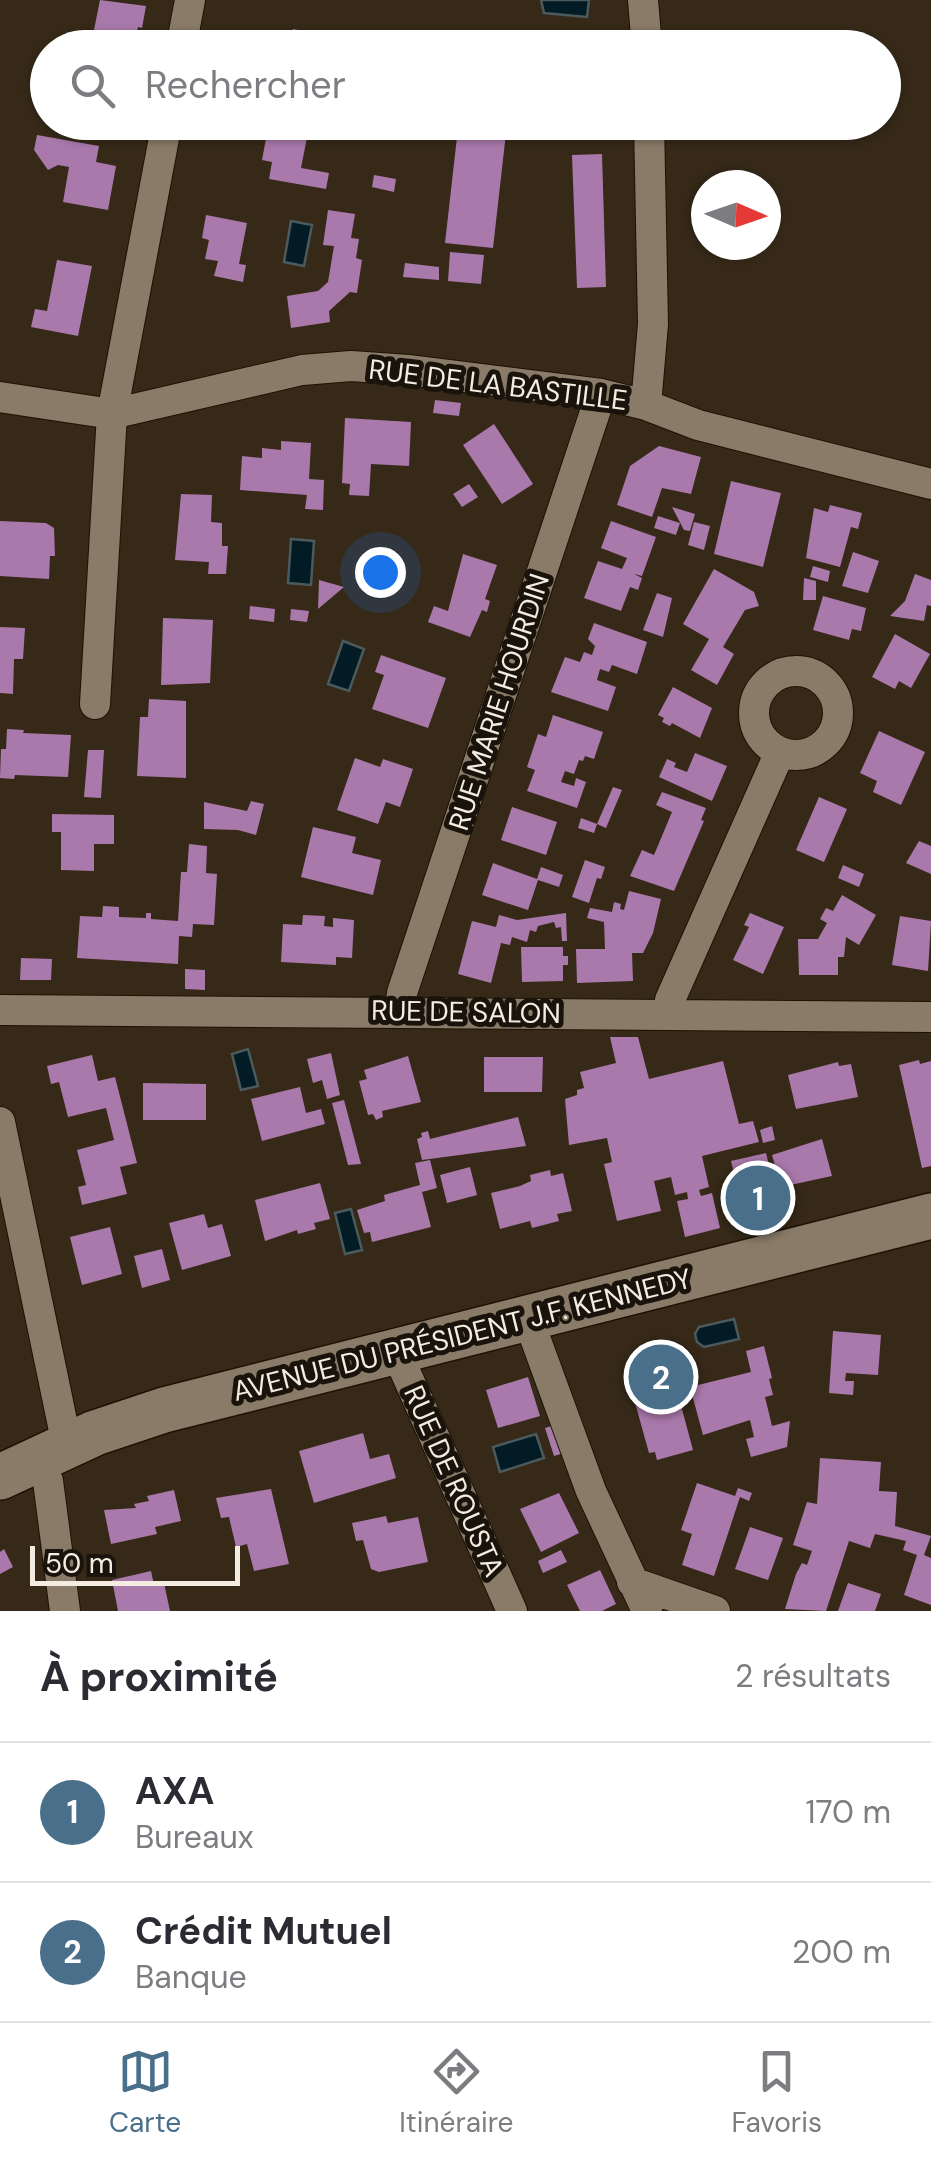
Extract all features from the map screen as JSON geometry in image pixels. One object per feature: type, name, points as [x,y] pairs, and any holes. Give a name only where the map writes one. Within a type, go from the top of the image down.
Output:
[{"type":"street","points":[[184,30],[190,0]]},
{"type":"street","points":[[643,0],[646,30]]},
{"type":"street","points":[[95,704],[112,414],[163,140]]},
{"type":"street","points":[[646,405],[653,324],[649,140]]},
{"type":"street","name":"RUE DE LA BASTILLE","points":[[0,397],[112,414],[302,370],[351,366],[408,370],[602,394],[646,405],[698,425],[931,484]]},
{"type":"street","name":"RUE MARIE HOURDIN","points":[[400,1011],[402,994],[602,394]]},
{"type":"street","points":[[670,1014],[670,1000],[780,752]]},
{"type":"street","name":"RUE DE SALON","points":[[0,1010],[931,1016]]},
{"type":"street","points":[[0,1122],[35,1460],[48,1480],[65,1611]]},
{"type":"street","name":"AVENUE DU PRÉSIDENT J.F. KENNEDY","points":[[35,1460],[95,1433],[164,1410],[931,1216]]},
{"type":"street","points":[[530,1317],[591,1491],[647,1611]]},
{"type":"street","name":"RUE DE ROUSTA","points":[[396,1352],[512,1611]]},
{"type":"street","points":[[632,1582],[714,1611]]},
{"type":"water","points":[[541,0],[589,0],[587,17],[544,13]]},
{"type":"water","points":[[291,221],[312,225],[304,266],[284,262]]},
{"type":"water","points":[[291,539],[314,541],[311,585],[288,583]]},
{"type":"water","points":[[343,641],[364,649],[349,691],[328,684]]},
{"type":"water","points":[[248,1049],[258,1086],[241,1090],[232,1054]]},
{"type":"water","points":[[351,1209],[362,1250],[345,1254],[335,1213]]},
{"type":"water","points":[[734,1319],[739,1339],[704,1347],[697,1342],[695,1334],[699,1327]]},
{"type":"water","points":[[536,1434],[544,1458],[500,1472],[493,1447]]},
{"type":"building","points":[[100,0],[146,6],[142,28],[94,30]]},
{"type":"building","points":[[36,140],[99,146],[96,162],[116,166],[108,210],[63,202],[69,167],[58,165],[48,170],[34,150]]},
{"type":"building","points":[[266,140],[306,140],[301,168],[329,173],[326,189],[269,179],[272,162],[262,160]]},
{"type":"building","points":[[457,140],[505,140],[493,248],[445,243]]},
{"type":"building","points":[[602,154],[606,287],[577,288],[572,155]]},
{"type":"building","points":[[374,175],[396,179],[394,192],[372,187]]},
{"type":"building","points":[[328,210],[355,214],[351,238],[359,239],[356,258],[362,260],[357,293],[350,292],[329,311],[330,322],[291,328],[287,296],[318,291],[328,282],[334,246],[323,245]]},
{"type":"building","points":[[206,215],[247,223],[239,264],[246,265],[243,282],[214,276],[218,261],[205,259],[209,240],[202,238]]},
{"type":"building","points":[[450,252],[484,255],[481,284],[448,281]]},
{"type":"building","points":[[57,260],[92,266],[78,336],[31,327],[35,309],[47,311]]},
{"type":"building","points":[[405,263],[439,267],[439,280],[403,277]]},
{"type":"building","points":[[435,400],[461,403],[459,416],[433,413]]},
{"type":"building","points":[[345,418],[411,422],[409,466],[371,464],[369,496],[349,495],[350,484],[342,483]]},
{"type":"building","points":[[494,424],[533,484],[502,504],[463,445]]},
{"type":"building","points":[[281,441],[311,443],[309,479],[324,480],[323,510],[305,509],[307,495],[240,490],[242,456],[262,458],[262,448],[281,450]]},
{"type":"building","points":[[659,446],[701,457],[691,494],[662,488],[652,517],[617,505],[630,466]]},
{"type":"building","points":[[731,481],[781,493],[763,567],[714,554]]},
{"type":"building","points":[[469,484],[478,497],[462,507],[453,494]]},
{"type":"building","points":[[181,494],[212,495],[211,522],[222,523],[222,546],[228,546],[226,574],[208,574],[209,562],[175,560]]},
{"type":"building","points":[[830,505],[862,513],[858,529],[851,527],[840,567],[806,558],[814,508],[828,512]]},
{"type":"building","points":[[672,507],[695,514],[690,531],[684,530]]},
{"type":"building","points":[[658,516],[680,523],[676,535],[654,528]]},
{"type":"building","points":[[0,521],[46,523],[54,528],[55,556],[50,556],[49,579],[0,576]]},
{"type":"building","points":[[611,521],[656,537],[642,576],[634,574],[642,578],[638,590],[630,587],[621,611],[584,598],[598,561],[622,569],[627,558],[601,548]]},
{"type":"building","points":[[694,522],[710,526],[704,550],[688,545]]},
{"type":"building","points":[[853,552],[879,561],[868,593],[842,586]]},
{"type":"building","points":[[463,554],[497,565],[485,599],[490,601],[487,612],[482,610],[470,637],[428,622],[434,606],[448,611]]},
{"type":"building","points":[[813,566],[830,571],[828,582],[810,577]]},
{"type":"building","points":[[714,569],[754,592],[759,606],[745,610],[723,647],[734,654],[717,685],[691,670],[709,639],[683,624]]},
{"type":"building","points":[[915,574],[931,580],[931,606],[927,605],[924,621],[890,616],[905,601]]},
{"type":"building","points":[[804,578],[816,581],[816,600],[803,600]]},
{"type":"building","points":[[319,580],[344,587],[318,609]]},
{"type":"building","points":[[657,593],[672,598],[663,637],[643,630]]},
{"type":"building","points":[[823,596],[866,608],[861,631],[852,629],[849,640],[813,630]]},
{"type":"building","points":[[250,606],[275,609],[274,622],[249,619]]},
{"type":"building","points":[[291,609],[309,611],[307,622],[290,620]]},
{"type":"building","points":[[163,618],[213,620],[210,683],[161,685]]},
{"type":"building","points":[[594,623],[647,642],[637,674],[612,665],[609,672],[600,669],[597,680],[616,687],[608,711],[551,692],[565,657],[580,662],[584,652],[592,655],[595,646],[588,639]]},
{"type":"building","points":[[0,627],[25,628],[23,659],[14,659],[13,694],[0,693]]},
{"type":"building","points":[[895,634],[930,654],[911,688],[899,681],[895,689],[872,677]]},
{"type":"building","points":[[381,655],[446,678],[428,728],[372,709],[384,675],[375,672]]},
{"type":"building","points":[[673,687],[712,708],[700,738],[662,722],[664,718],[658,715]]},
{"type":"building","points":[[149,699],[186,701],[186,778],[137,776],[140,717],[148,717]]},
{"type":"building","points":[[553,715],[603,732],[594,759],[585,756],[583,761],[579,760],[574,774],[565,771],[561,782],[574,786],[576,778],[586,782],[577,808],[527,791],[535,770],[527,767],[538,734],[546,737]]},
{"type":"building","points":[[7,729],[71,735],[68,777],[0,778],[1,749],[6,749]]},
{"type":"building","points":[[879,731],[925,752],[901,805],[873,792],[877,781],[860,773]]},
{"type":"building","points":[[88,750],[104,750],[101,798],[84,797]]},
{"type":"building","points":[[695,753],[727,766],[712,801],[659,777],[667,759],[687,772]]},
{"type":"building","points":[[355,758],[380,767],[383,759],[413,769],[400,807],[386,802],[378,824],[337,810]]},
{"type":"building","points":[[613,787],[622,790],[606,828],[597,824]]},
{"type":"building","points":[[662,792],[706,808],[674,891],[630,876],[642,850],[654,855],[672,812],[656,805]]},
{"type":"building","points":[[819,797],[847,809],[824,862],[796,850]]},
{"type":"building","points":[[251,801],[264,804],[256,835],[204,829],[204,802],[247,811]]},
{"type":"building","points":[[512,807],[557,822],[546,855],[501,840]]},
{"type":"building","points":[[52,814],[114,815],[114,844],[94,844],[94,871],[61,870],[61,832],[52,832]]},
{"type":"building","points":[[581,818],[597,824],[594,833],[578,828]]},
{"type":"building","points":[[313,827],[356,837],[352,853],[381,860],[373,895],[301,877]]},
{"type":"building","points":[[919,841],[931,846],[931,874],[906,863]]},
{"type":"building","points":[[189,844],[207,846],[206,873],[217,874],[214,925],[193,924],[192,937],[179,936],[178,964],[77,958],[80,916],[102,917],[103,906],[119,907],[119,917],[146,918],[146,913],[151,913],[151,919],[178,921],[181,872],[187,872]]},
{"type":"building","points":[[585,860],[605,867],[589,903],[572,897]]},
{"type":"building","points":[[493,863],[537,879],[541,867],[563,875],[559,887],[538,880],[528,910],[482,895]]},
{"type":"building","points":[[843,865],[864,874],[859,887],[838,878]]},
{"type":"building","points":[[629,891],[661,899],[653,933],[643,953],[632,953],[633,981],[577,983],[576,949],[605,949],[604,922],[587,918],[590,908],[612,912],[614,902],[624,910]]},
{"type":"building","points":[[842,895],[876,915],[859,945],[846,937],[844,957],[838,957],[838,975],[799,975],[798,939],[818,939],[827,923],[820,919],[826,908],[833,911]]},
{"type":"building","points":[[566,913],[567,941],[562,941],[561,927],[556,928],[554,922],[538,926],[536,932],[530,930],[527,942],[512,937],[510,945],[501,943],[491,983],[458,974],[472,921],[496,927],[499,915],[517,920]]},
{"type":"building","points":[[750,913],[784,927],[763,974],[733,960],[749,927],[744,925]]},
{"type":"building","points":[[303,915],[325,916],[324,926],[333,927],[333,918],[354,920],[352,958],[336,957],[336,965],[281,962],[283,924],[302,925]]},
{"type":"building","points":[[900,916],[931,921],[928,971],[892,965]]},
{"type":"building","points":[[521,947],[563,947],[568,965],[563,965],[563,981],[522,982]]},
{"type":"building","points":[[21,958],[52,959],[51,980],[20,980]]},
{"type":"building","points":[[185,969],[205,970],[205,990],[185,989]]},
{"type":"building","points":[[610,1037],[638,1037],[649,1079],[723,1061],[739,1124],[753,1121],[759,1142],[702,1156],[709,1187],[699,1190],[701,1196],[712,1193],[720,1228],[685,1237],[677,1201],[688,1199],[687,1192],[675,1195],[671,1177],[654,1181],[661,1211],[617,1221],[604,1164],[612,1162],[607,1138],[569,1145],[565,1099],[584,1088],[580,1072],[616,1063]]},
{"type":"building","points":[[331,1053],[340,1095],[327,1099],[322,1080],[313,1083],[307,1059]]},
{"type":"building","points":[[92,1055],[98,1081],[115,1077],[137,1163],[120,1167],[127,1194],[82,1205],[78,1187],[86,1185],[77,1150],[114,1140],[106,1108],[68,1117],[59,1082],[51,1084],[47,1066]]},
{"type":"building","points":[[408,1056],[421,1102],[382,1111],[383,1117],[376,1120],[373,1114],[368,1115],[359,1081],[367,1079],[364,1070]]},
{"type":"building","points":[[484,1057],[543,1057],[542,1092],[484,1092]]},
{"type":"building","points":[[919,1060],[920,1064],[931,1061],[931,1166],[922,1168],[899,1065]]},
{"type":"building","points":[[838,1062],[839,1066],[851,1064],[858,1097],[796,1109],[788,1075]]},
{"type":"building","points":[[143,1083],[206,1084],[206,1120],[143,1120]]},
{"type":"building","points":[[300,1087],[306,1113],[321,1109],[325,1124],[262,1141],[251,1099]]},
{"type":"building","points":[[344,1100],[361,1164],[348,1165],[332,1103]]},
{"type":"building","points":[[518,1117],[526,1146],[422,1160],[417,1139],[422,1137],[421,1133],[428,1131],[430,1139]]},
{"type":"building","points":[[772,1126],[775,1140],[763,1143],[760,1130]]},
{"type":"building","points":[[822,1139],[832,1176],[781,1187],[772,1155]]},
{"type":"building","points":[[766,1153],[779,1205],[744,1214],[731,1161]]},
{"type":"building","points":[[430,1160],[437,1188],[422,1192],[431,1227],[372,1242],[370,1232],[364,1233],[357,1210],[385,1201],[384,1195],[420,1185],[415,1163]]},
{"type":"building","points":[[470,1167],[477,1195],[447,1203],[440,1175]]},
{"type":"building","points":[[550,1170],[551,1176],[563,1173],[572,1211],[557,1214],[559,1221],[532,1228],[530,1221],[500,1229],[491,1193],[520,1186],[531,1181],[530,1175]]},
{"type":"building","points":[[320,1183],[330,1219],[314,1223],[316,1229],[298,1234],[297,1230],[265,1241],[255,1200]]},
{"type":"building","points":[[204,1214],[208,1228],[222,1224],[231,1256],[182,1270],[169,1223]]},
{"type":"building","points":[[110,1227],[122,1274],[82,1285],[70,1237]]},
{"type":"building","points":[[162,1249],[170,1280],[142,1288],[134,1256]]},
{"type":"building","points":[[833,1331],[881,1335],[878,1375],[846,1373],[845,1381],[854,1381],[853,1395],[829,1393]]},
{"type":"building","points":[[764,1346],[773,1395],[765,1397],[772,1426],[790,1421],[787,1447],[751,1457],[746,1439],[754,1437],[750,1420],[703,1435],[690,1387],[751,1372],[746,1351]]},
{"type":"building","points":[[669,1361],[693,1450],[657,1460],[655,1452],[649,1453],[629,1381],[635,1379],[633,1371]]},
{"type":"building","points":[[528,1377],[540,1416],[498,1428],[486,1390]]},
{"type":"building","points":[[555,1425],[564,1453],[554,1456],[545,1428]]},
{"type":"building","points":[[363,1433],[370,1459],[389,1454],[396,1478],[314,1503],[299,1451]]},
{"type":"building","points":[[820,1458],[881,1462],[879,1491],[897,1492],[895,1526],[931,1536],[924,1555],[931,1558],[931,1605],[904,1595],[917,1555],[903,1550],[906,1541],[875,1534],[870,1548],[849,1541],[826,1611],[785,1609],[796,1574],[802,1563],[807,1565],[812,1551],[793,1545],[807,1502],[817,1504]]},
{"type":"building","points":[[697,1483],[735,1496],[738,1488],[752,1493],[749,1501],[740,1497],[714,1576],[682,1565],[692,1534],[681,1530]]},
{"type":"building","points":[[271,1489],[289,1564],[254,1571],[247,1544],[236,1547],[229,1517],[221,1518],[216,1498]]},
{"type":"building","points":[[174,1490],[181,1521],[155,1527],[157,1534],[111,1544],[104,1510],[136,1508],[134,1504],[149,1501],[147,1496]]},
{"type":"building","points":[[559,1493],[579,1533],[541,1552],[520,1509]]},
{"type":"building","points":[[386,1516],[388,1523],[418,1517],[428,1562],[379,1572],[371,1569],[363,1540],[356,1541],[352,1523]]},
{"type":"building","points":[[750,1527],[783,1538],[768,1580],[735,1569]]},
{"type":"building","points":[[4,1549],[13,1567],[0,1574],[0,1552]]},
{"type":"building","points":[[561,1550],[567,1562],[543,1573],[538,1561]]},
{"type":"building","points":[[600,1570],[616,1604],[602,1611],[580,1611],[567,1585]]},
{"type":"building","points":[[151,1571],[154,1585],[164,1583],[170,1611],[118,1611],[112,1580]]},
{"type":"building","points":[[848,1583],[881,1594],[875,1611],[838,1611]]},
{"type":"place","name":"AXA","points":[[758,1198]]},
{"type":"place","name":"Crédit Mutuel","points":[[661,1377]]}]
